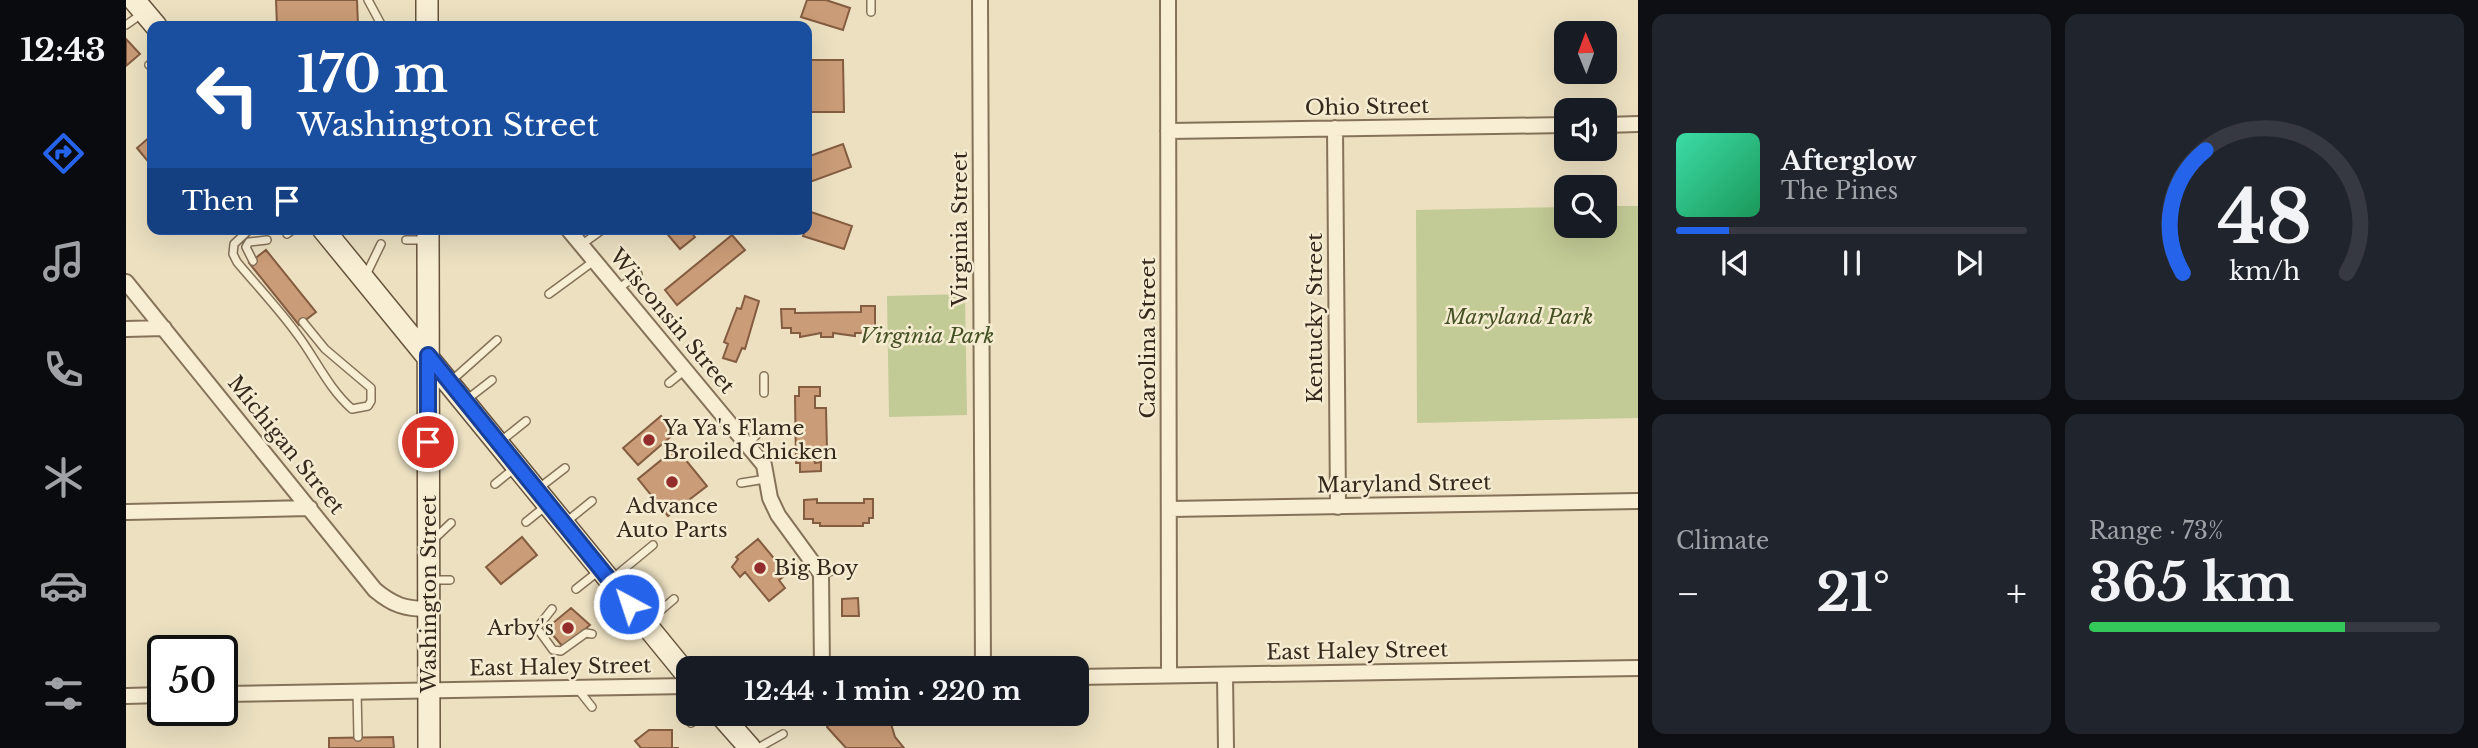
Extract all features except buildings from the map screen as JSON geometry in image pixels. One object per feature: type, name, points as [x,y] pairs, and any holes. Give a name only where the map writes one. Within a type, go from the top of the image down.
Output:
[{"type":"main road","points":[[427,0],[428,21]]},
{"type":"main road","points":[[328,235],[676,662]]},
{"type":"main road","name":"Washington Street","points":[[428,235],[429,748]]},
{"type":"main road","points":[[730,726],[748,747]]},
{"type":"street","name":"Virginia Street","points":[[980,0],[984,656]]},
{"type":"street","name":"Carolina Street","points":[[1168,0],[1169,675]]},
{"type":"street","points":[[1617,125],[1638,124]]},
{"type":"street","name":"Ohio Street","points":[[1168,131],[1554,125]]},
{"type":"street","name":"Kentucky Street","points":[[1335,128],[1338,507]]},
{"type":"street","name":"Wisconsin Street","points":[[573,235],[764,465],[778,516],[812,558],[821,574]]},
{"type":"street","name":"Michigan Street","points":[[126,282],[375,590],[406,609],[428,608]]},
{"type":"street","points":[[126,329],[164,328]]},
{"type":"street","name":"Maryland Street","points":[[1170,509],[1638,500]]},
{"type":"street","points":[[126,512],[310,508]]},
{"type":"street","points":[[821,574],[822,656]]},
{"type":"street","name":"East Haley Street","points":[[1089,677],[1638,668]]},
{"type":"street","points":[[1225,675],[1226,748]]},
{"type":"street","name":"East Haley Street","points":[[238,694],[676,687]]},
{"type":"street","points":[[126,696],[147,695]]},
{"type":"lane","points":[[368,0],[379,21]]},
{"type":"lane","points":[[871,0],[871,12]]},
{"type":"lane","points":[[126,25],[144,13]]},
{"type":"lane","points":[[244,235],[234,244],[233,254],[237,262],[296,332],[316,366],[346,403],[352,408],[368,406],[371,401],[371,388],[326,349],[303,322]]},
{"type":"lane","points":[[406,240],[424,235]]},
{"type":"lane","points":[[581,245],[595,235]]},
{"type":"lane","points":[[253,261],[246,247],[249,242],[267,240]]},
{"type":"lane","points":[[365,279],[381,244]]},
{"type":"lane","points":[[549,294],[594,261]]},
{"type":"lane","points":[[618,289],[638,274]]},
{"type":"lane","points":[[450,382],[497,340]]},
{"type":"lane","points":[[669,383],[686,370]]},
{"type":"lane","points":[[764,376],[764,393]]},
{"type":"lane","points":[[465,401],[492,380]]},
{"type":"lane","points":[[498,444],[526,421]]},
{"type":"lane","points":[[748,444],[763,428]]},
{"type":"lane","points":[[495,484],[516,466]]},
{"type":"lane","points":[[526,522],[565,468]]},
{"type":"lane","points":[[741,483],[766,479]]},
{"type":"lane","points":[[563,525],[593,501]]},
{"type":"lane","points":[[428,545],[451,523]]},
{"type":"lane","points":[[576,589],[605,575],[653,545]]},
{"type":"lane","points":[[821,574],[841,569]]},
{"type":"lane","points":[[428,580],[450,580]]},
{"type":"lane","points":[[645,623],[674,599]]},
{"type":"lane","points":[[607,621],[629,604]]},
{"type":"lane","points":[[552,609],[537,628],[553,650],[561,652],[586,633],[592,634]]},
{"type":"lane","points":[[577,688],[592,707]]},
{"type":"lane","points":[[358,691],[358,737]]},
{"type":"lane","points":[[748,747],[783,734]]},
{"type":"green space","name":"Maryland Park","points":[[1617,206],[1638,206],[1638,418],[1417,423],[1416,210],[1554,207],[1554,238],[1617,238]]},
{"type":"green space","name":"Virginia Park","points":[[965,294],[967,415],[889,417],[887,296]]},
{"type":"place","name":"Ya Ya's Flame Broiled Chicken","points":[[649,440]]},
{"type":"place","name":"Advance Auto Parts","points":[[672,482]]},
{"type":"place","name":"Big Boy","points":[[760,568]]},
{"type":"place","name":"Arby's","points":[[568,628]]},
{"type":"route","points":[[428,442],[428,355],[629,604]]}]
